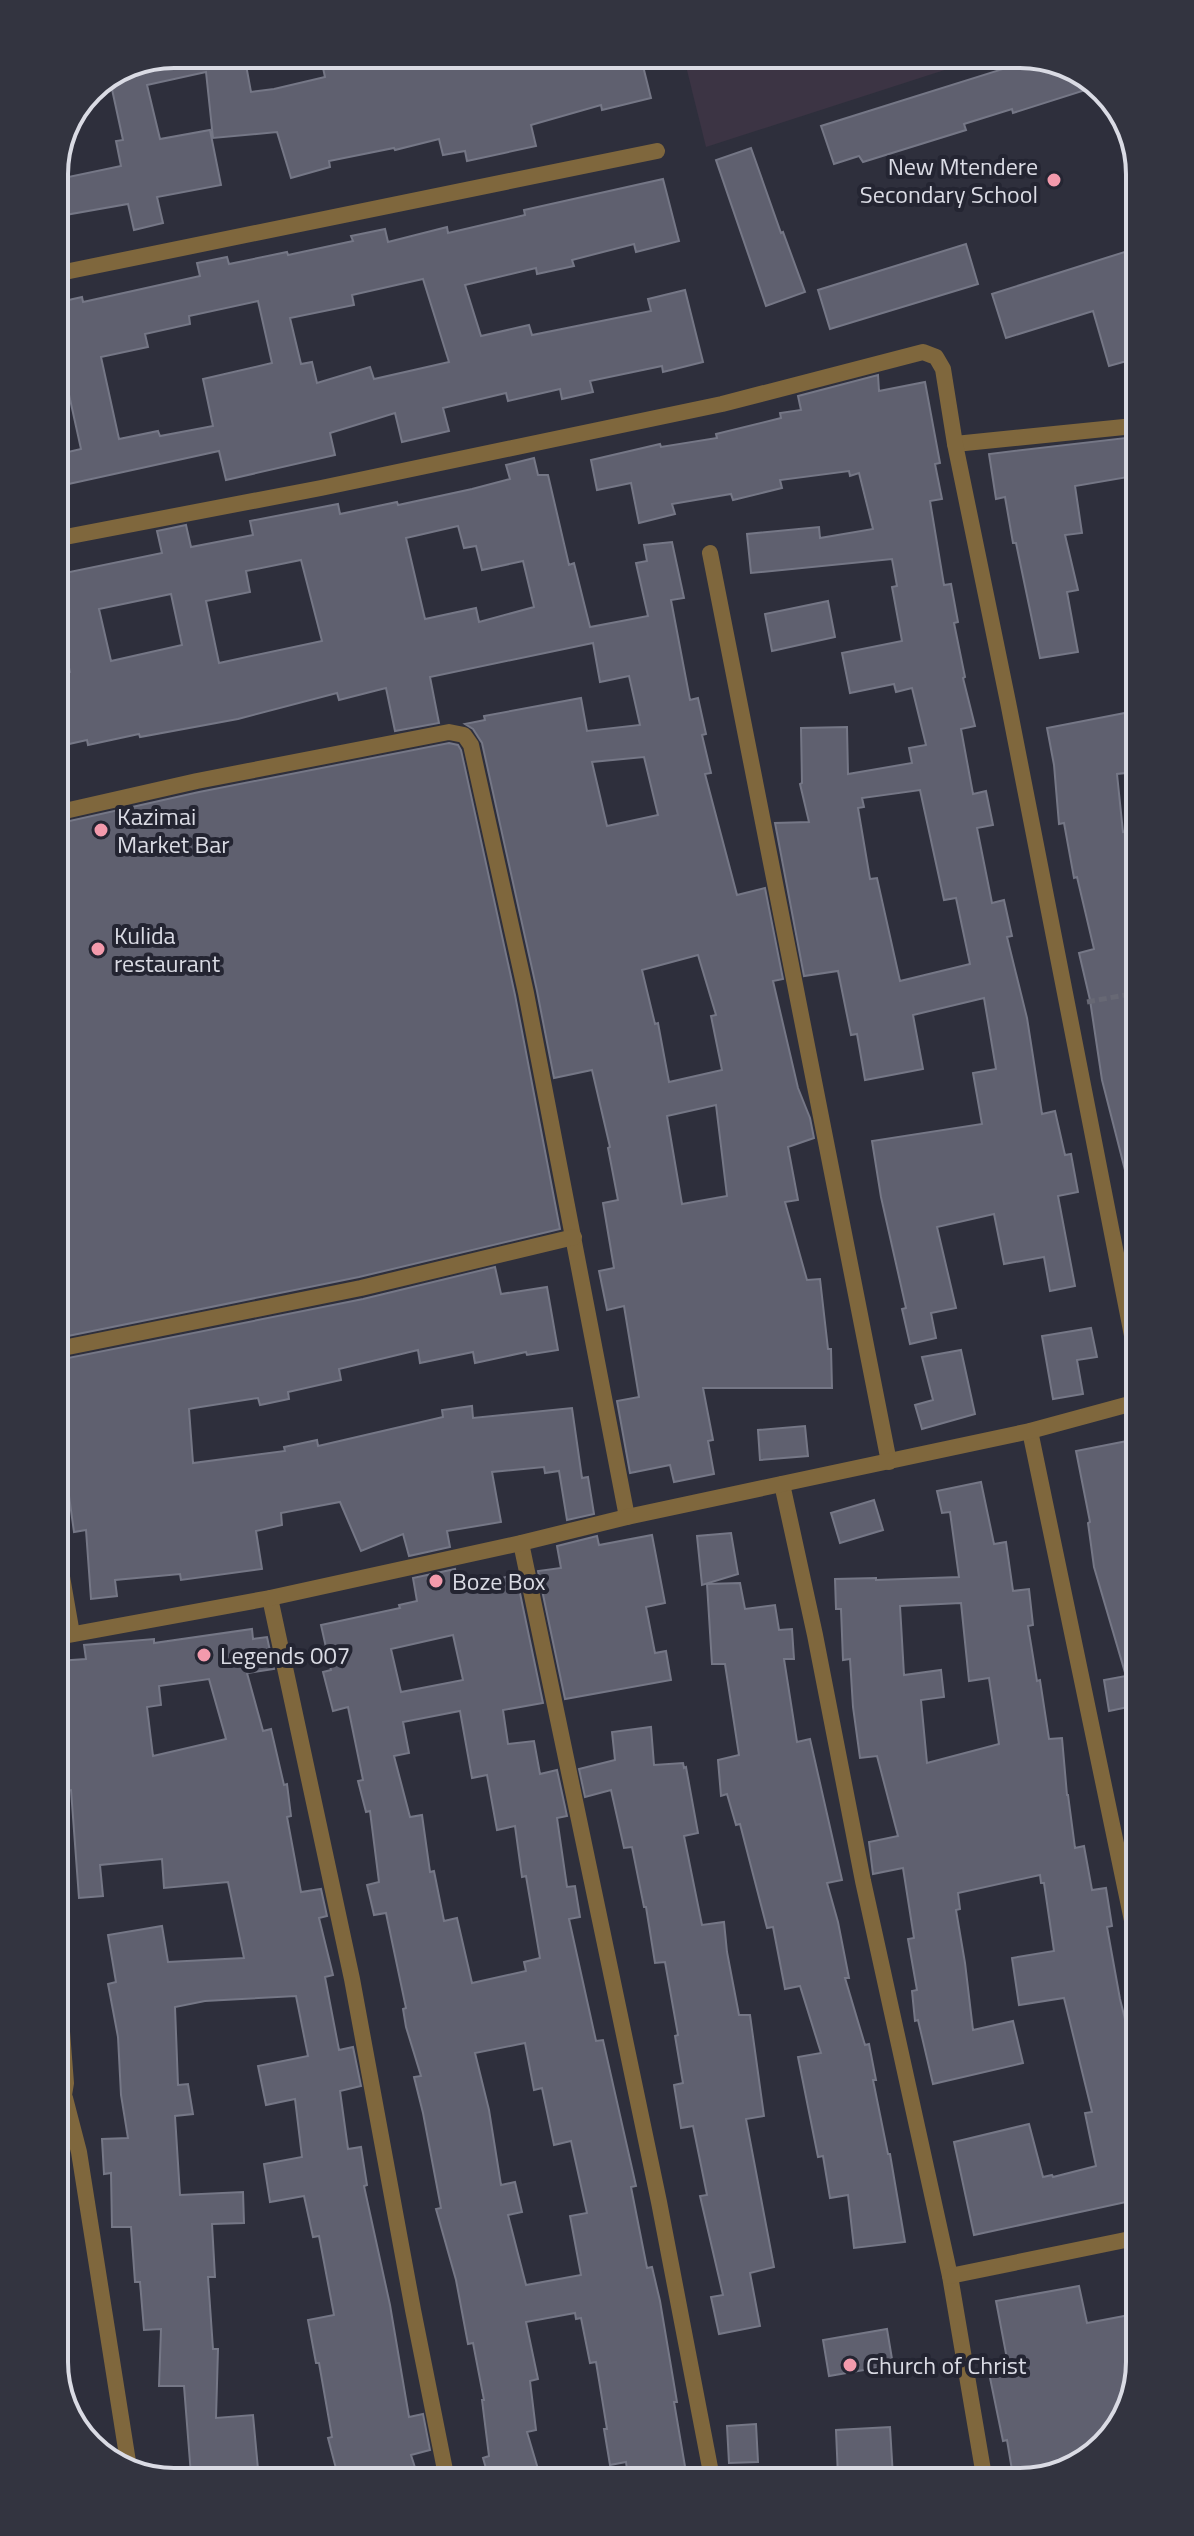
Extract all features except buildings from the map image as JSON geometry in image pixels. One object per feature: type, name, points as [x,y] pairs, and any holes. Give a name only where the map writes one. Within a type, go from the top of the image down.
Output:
[{"type":"street","points":[[68,271],[657,151]]},
{"type":"street","points":[[68,537],[693,411],[923,352],[936,357],[943,369],[955,444],[1126,1305]]},
{"type":"street","points":[[955,444],[1126,427]]},
{"type":"street","points":[[710,553],[889,1462]]},
{"type":"street","points":[[68,810],[197,781],[449,732],[464,735],[471,745],[526,993],[627,1517]]},
{"type":"street","points":[[68,1347],[361,1288],[574,1237]]},
{"type":"street","points":[[68,1635],[270,1598],[627,1517],[1030,1431],[1126,1405]]},
{"type":"street","points":[[1030,1431],[1126,1892]]},
{"type":"street","points":[[782,1484],[866,1897],[950,2276],[983,2468]]},
{"type":"street","points":[[521,1543],[659,2202],[710,2468]]},
{"type":"street","points":[[270,1598],[352,1979],[445,2468]]},
{"type":"street","points":[[68,2110],[79,2152],[127,2457]]},
{"type":"street","points":[[950,2276],[1126,2240]]},
{"type":"path","points":[[1067,1006],[1126,995]]},
{"type":"shaded area","points":[[686,68],[951,68],[706,147]]},
{"type":"place","name":"New Mtendere Secondary School","points":[[1054,180]]},
{"type":"place","name":"Kazimai Market Bar","points":[[101,830]]},
{"type":"place","name":"Kulida restaurant","points":[[98,949]]},
{"type":"place","name":"Boze Box","points":[[436,1581]]},
{"type":"place","name":"Legends 007","points":[[204,1655]]},
{"type":"place","name":"Church of Christ","points":[[850,2365]]}]
